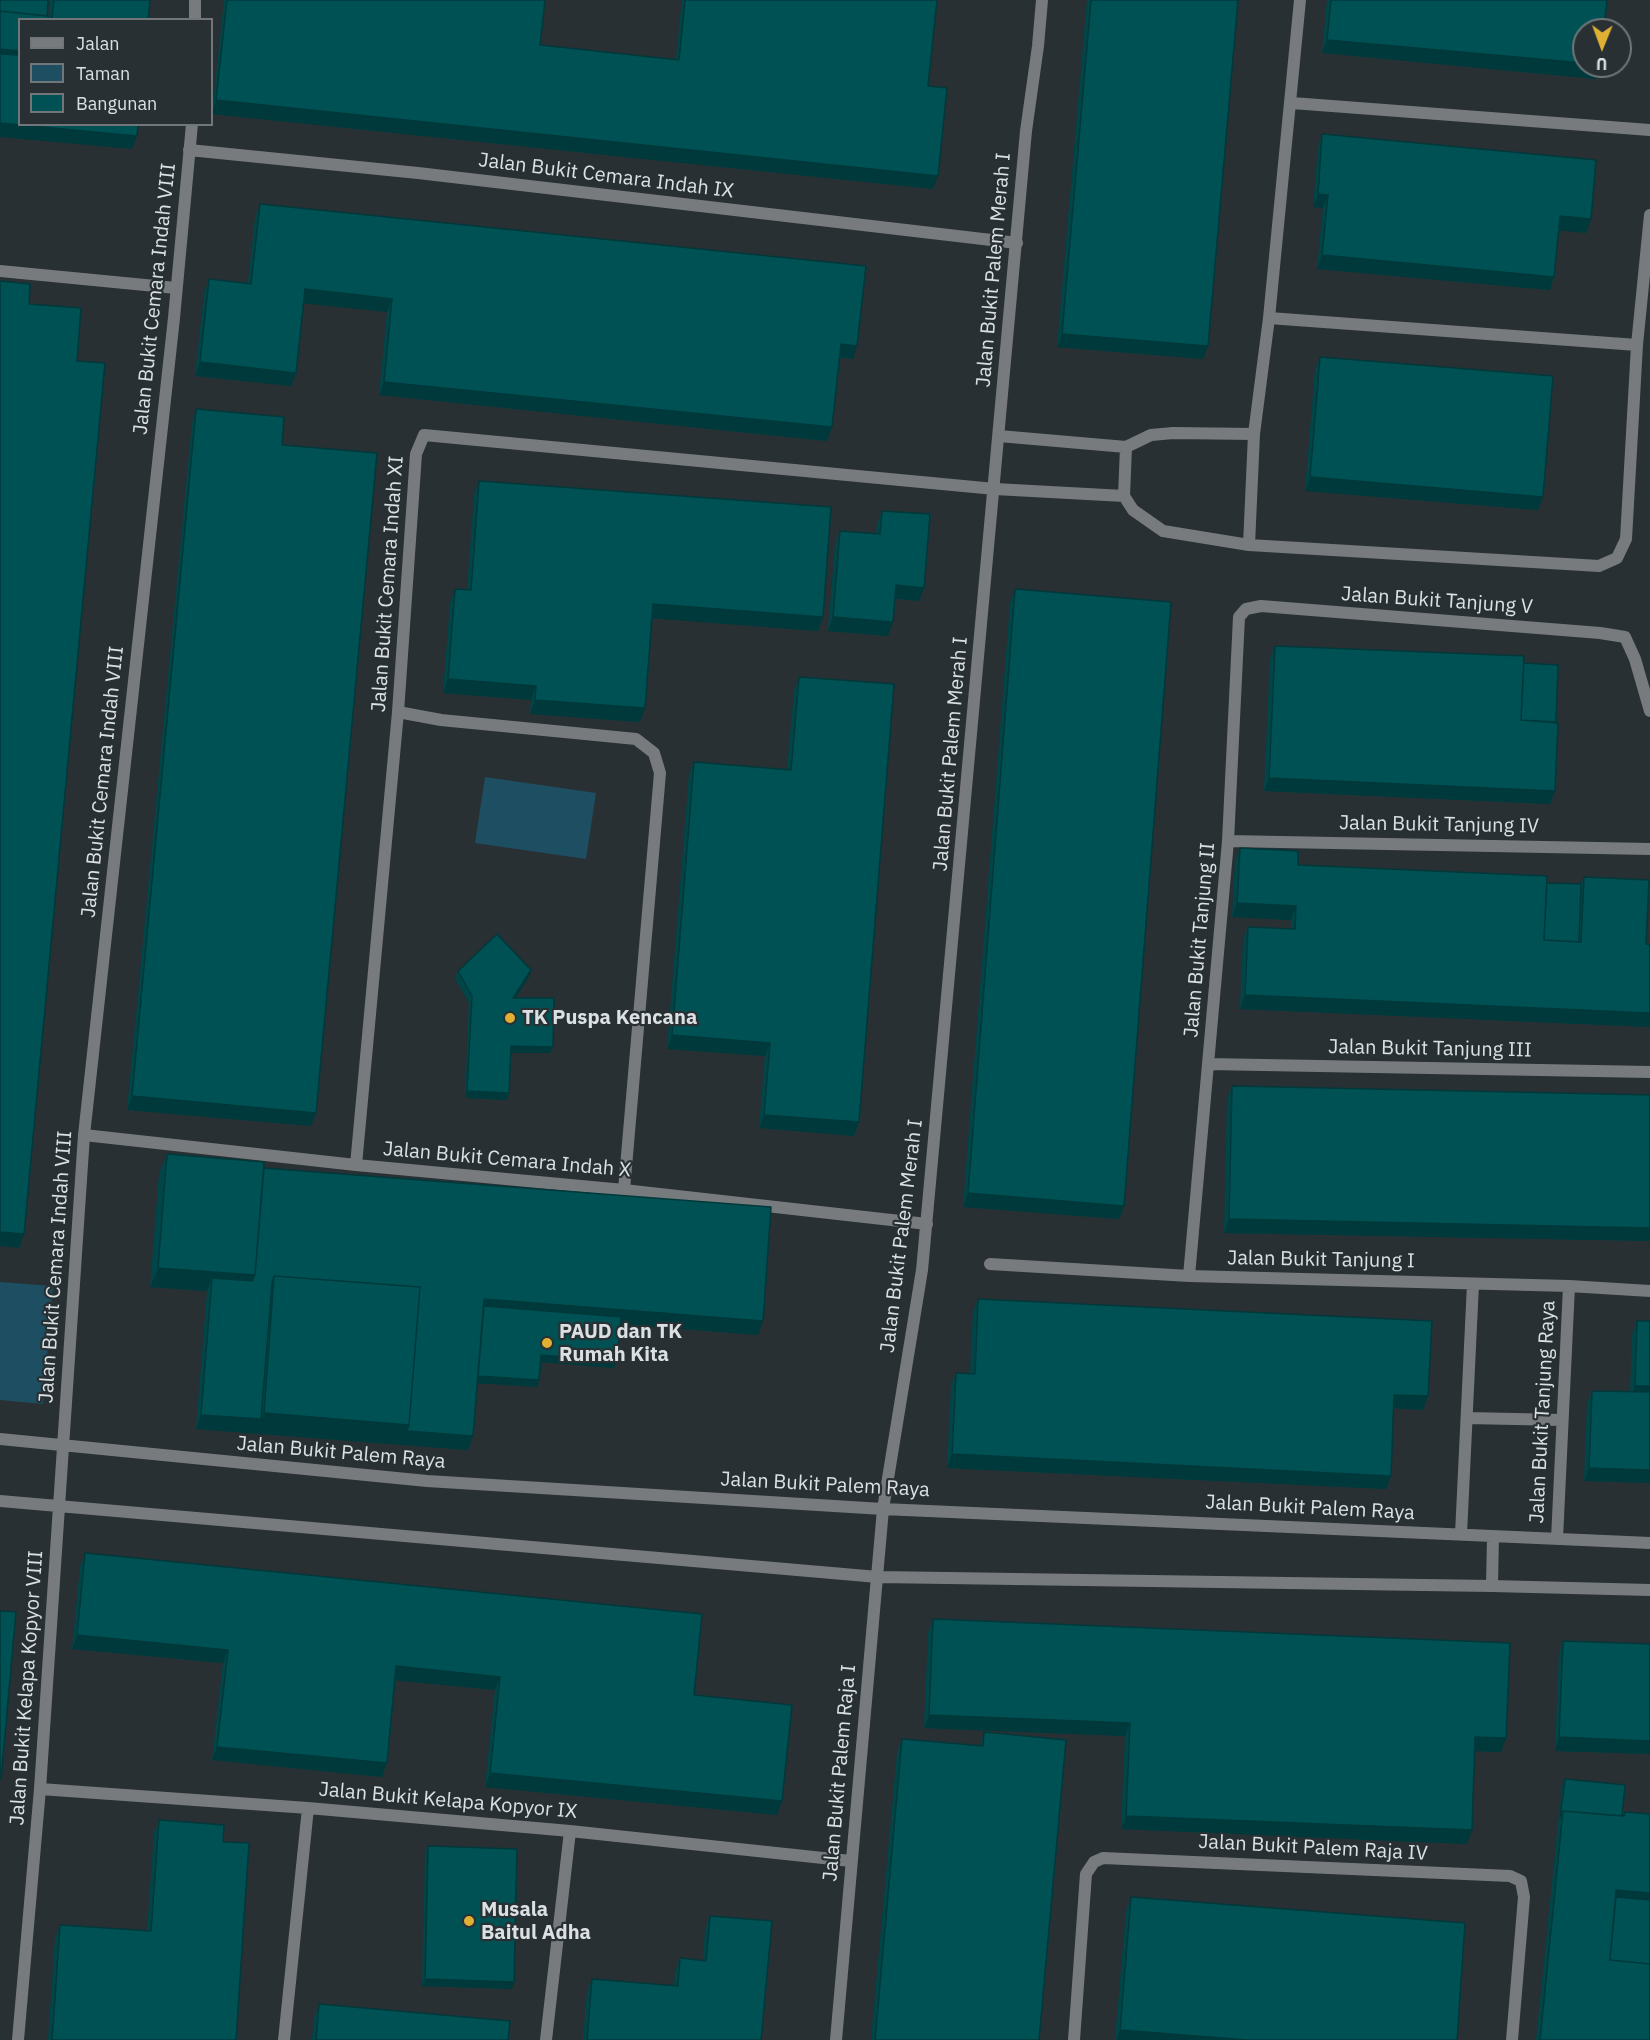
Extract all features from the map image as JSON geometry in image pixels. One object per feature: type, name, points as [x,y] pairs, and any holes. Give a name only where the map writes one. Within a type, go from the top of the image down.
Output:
[{"type":"street","points":[[195,0],[195,18]]},
{"type":"street","name":"Jalan Bukit Palem Merah I","points":[[883,1509],[922,1270],[927,1224],[1026,131],[1042,0]]},
{"type":"street","points":[[1249,545],[1254,434],[1292,103],[1300,0]]},
{"type":"street","points":[[1292,103],[1650,129]]},
{"type":"street","name":"Jalan Bukit Cemara Indah VIII","points":[[64,1446],[84,1135],[192,126]]},
{"type":"street","name":"Jalan Bukit Cemara Indah IX","points":[[189,150],[418,173],[1017,243]]},
{"type":"street","points":[[1126,447],[1124,496],[1133,510],[1163,531],[1249,545],[1599,566],[1617,558],[1626,539],[1637,345],[1650,215]]},
{"type":"street","points":[[0,271],[176,288]]},
{"type":"street","points":[[1269,318],[1637,345]]},
{"type":"street","points":[[999,436],[1126,447],[1151,435],[1254,434]]},
{"type":"street","name":"Jalan Bukit Cemara Indah XI","points":[[356,1166],[398,712],[416,454],[423,435],[995,489]]},
{"type":"street","points":[[995,489],[1124,496]]},
{"type":"street","name":"Jalan Bukit Tanjung V","points":[[1246,609],[1261,606],[1600,633],[1625,637],[1635,659],[1650,711]]},
{"type":"street","name":"Jalan Bukit Tanjung II","points":[[1189,1276],[1228,841],[1239,617],[1246,609]]},
{"type":"street","points":[[398,712],[441,720],[636,739],[654,753],[660,773],[624,1190]]},
{"type":"street","name":"Jalan Bukit Tanjung IV","points":[[1228,841],[1650,849]]},
{"type":"street","name":"Jalan Bukit Tanjung III","points":[[1208,1064],[1650,1072]]},
{"type":"street","name":"Jalan Bukit Cemara Indah X","points":[[84,1135],[356,1166],[624,1190],[927,1224]]},
{"type":"street","name":"Jalan Bukit Tanjung I","points":[[990,1264],[1189,1276],[1569,1286],[1650,1291]]},
{"type":"street","points":[[1461,1534],[1473,1284]]},
{"type":"street","name":"Jalan Bukit Tanjung Raya","points":[[1557,1539],[1569,1286]]},
{"type":"street","points":[[1467,1418],[1562,1420]]},
{"type":"street","name":"Jalan Bukit Palem Raya","points":[[0,1439],[427,1481],[883,1509],[1650,1543]]},
{"type":"street","name":"Jalan Bukit Kelapa Kopyor VIII","points":[[18,2040],[40,1789],[64,1446]]},
{"type":"street","points":[[0,1501],[878,1577],[1650,1590]]},
{"type":"street","name":"Jalan Bukit Palem Raja I","points":[[836,2040],[883,1509]]},
{"type":"street","points":[[1492,1586],[1493,1536]]},
{"type":"street","name":"Jalan Bukit Kelapa Kopyor IX","points":[[40,1789],[308,1808],[570,1831],[851,1861]]},
{"type":"street","points":[[284,2040],[308,1808]]},
{"type":"street","points":[[546,2040],[570,1831]]},
{"type":"street","name":"Jalan Bukit Palem Raja IV","points":[[1074,2040],[1086,1874],[1094,1862],[1103,1858],[1510,1876],[1521,1881],[1524,1897],[1512,2040]]},
{"type":"green space","points":[[485,777],[596,793],[586,859],[475,843]]},
{"type":"green space","points":[[0,1282],[53,1286],[43,1404],[0,1400]]},
{"type":"building","points":[[0,0],[48,0],[47,16],[0,11]]},
{"type":"building","points":[[54,0],[150,0],[148,18],[52,18]]},
{"type":"building","points":[[227,0],[545,0],[540,45],[679,60],[685,0],[937,0],[928,86],[947,88],[938,176],[216,100]]},
{"type":"building","points":[[1091,0],[1238,0],[1208,346],[1062,334]]},
{"type":"building","points":[[1331,0],[1607,0],[1605,18],[1572,18],[1572,62],[1327,40]]},
{"type":"building","points":[[0,11],[48,16],[48,18],[18,18],[18,51],[0,49]]},
{"type":"building","points":[[0,54],[18,55],[18,125],[0,123]]},
{"type":"building","points":[[32,126],[138,126],[137,136]]},
{"type":"building","points":[[1322,134],[1596,160],[1591,219],[1560,216],[1554,277],[1322,255],[1328,195],[1318,194]]},
{"type":"building","points":[[260,204],[866,266],[857,346],[841,344],[832,427],[384,382],[392,299],[305,289],[296,373],[200,362],[209,279],[251,284]]},
{"type":"building","points":[[0,281],[30,284],[29,304],[81,308],[77,361],[105,363],[24,1234],[0,1232]]},
{"type":"building","points":[[1320,357],[1553,376],[1543,497],[1310,477]]},
{"type":"building","points":[[196,409],[284,417],[282,445],[377,453],[316,1113],[132,1096]]},
{"type":"building","points":[[479,481],[831,507],[823,617],[653,604],[645,708],[535,700],[536,686],[448,679],[455,589],[471,590]]},
{"type":"building","points":[[882,511],[930,514],[924,588],[896,585],[893,622],[833,617],[840,531],[880,534]]},
{"type":"building","points":[[1015,589],[1171,602],[1124,1206],[968,1193]]},
{"type":"building","points":[[1275,646],[1524,656],[1521,720],[1558,723],[1555,791],[1269,778]]},
{"type":"building","points":[[1524,663],[1558,665],[1556,722],[1521,720]]},
{"type":"building","points":[[799,677],[894,684],[859,1122],[764,1115],[770,1043],[672,1035],[694,762],[791,770]]},
{"type":"building","points":[[1240,848],[1298,851],[1298,865],[1547,876],[1544,940],[1581,942],[1584,877],[1649,880],[1646,944],[1650,945],[1650,1013],[1245,995],[1248,927],[1295,929],[1296,906],[1237,903]]},
{"type":"building","points":[[1547,883],[1581,884],[1579,942],[1544,940]]},
{"type":"building","name":"TK Puspa Kencana","points":[[497,934],[531,970],[513,998],[554,998],[553,1047],[511,1046],[509,1093],[467,1091],[472,996],[458,971]]},
{"type":"building","points":[[1232,1086],[1650,1095],[1650,1228],[1229,1219]]},
{"type":"building","points":[[167,1154],[264,1162],[255,1275],[158,1268]]},
{"type":"building","points":[[264,1168],[771,1207],[763,1321],[484,1299],[473,1436],[407,1431],[420,1287],[274,1276],[261,1419],[201,1415],[212,1278],[252,1281],[255,1275]]},
{"type":"building","points":[[274,1276],[420,1287],[409,1425],[264,1413]]},
{"type":"building","points":[[978,1299],[1432,1321],[1428,1396],[1394,1395],[1391,1476],[952,1454],[956,1373],[975,1374]]},
{"type":"building","name":"PAUD dan TK Rumah Kita","points":[[484,1306],[621,1317],[617,1361],[541,1355],[539,1380],[478,1376]]},
{"type":"building","points":[[1637,1321],[1650,1321],[1650,1386],[1635,1386]]},
{"type":"building","points":[[1592,1391],[1650,1392],[1650,1470],[1589,1468]]},
{"type":"building","points":[[85,1553],[702,1614],[694,1695],[792,1705],[782,1801],[490,1773],[500,1677],[396,1666],[387,1763],[217,1747],[228,1650],[77,1635]]},
{"type":"building","points":[[0,1611],[16,1612],[1,1779],[0,1779]]},
{"type":"building","points":[[933,1619],[1510,1643],[1506,1738],[1475,1737],[1472,1830],[1126,1816],[1130,1723],[929,1715]]},
{"type":"building","points":[[1563,1641],[1650,1644],[1650,1741],[1559,1737]]},
{"type":"building","points":[[984,1732],[1066,1740],[1039,2040],[875,2040],[902,1739],[983,1746]]},
{"type":"building","points":[[1565,1779],[1625,1785],[1622,1816],[1563,1811],[1560,1817]]},
{"type":"building","points":[[1563,1811],[1624,1816],[1625,1812],[1650,1814],[1650,1893],[1616,1890],[1610,1960],[1650,1964],[1650,2040],[1540,2040]]},
{"type":"building","points":[[159,1820],[224,1825],[223,1842],[249,1843],[236,2040],[52,2040],[60,1925],[151,1931]]},
{"type":"building","name":"Musala Baitul Adha","points":[[428,1846],[517,1849],[514,1982],[425,1979]]},
{"type":"building","points":[[1131,1897],[1465,1923],[1457,2040],[1248,2040],[1120,2030]]},
{"type":"building","points":[[1616,1897],[1650,1900],[1650,1964],[1610,1960]]},
{"type":"building","points":[[710,1916],[772,1921],[761,2040],[587,2040],[592,1979],[678,1986],[680,1958],[706,1961]]},
{"type":"building","points":[[319,2004],[510,2021],[508,2040],[316,2040]]},
{"type":"place","name":"TK Puspa Kencana","points":[[510,1018]]},
{"type":"place","name":"PAUD dan TK Rumah Kita","points":[[547,1343]]},
{"type":"place","name":"Musala Baitul Adha","points":[[469,1921]]}]
